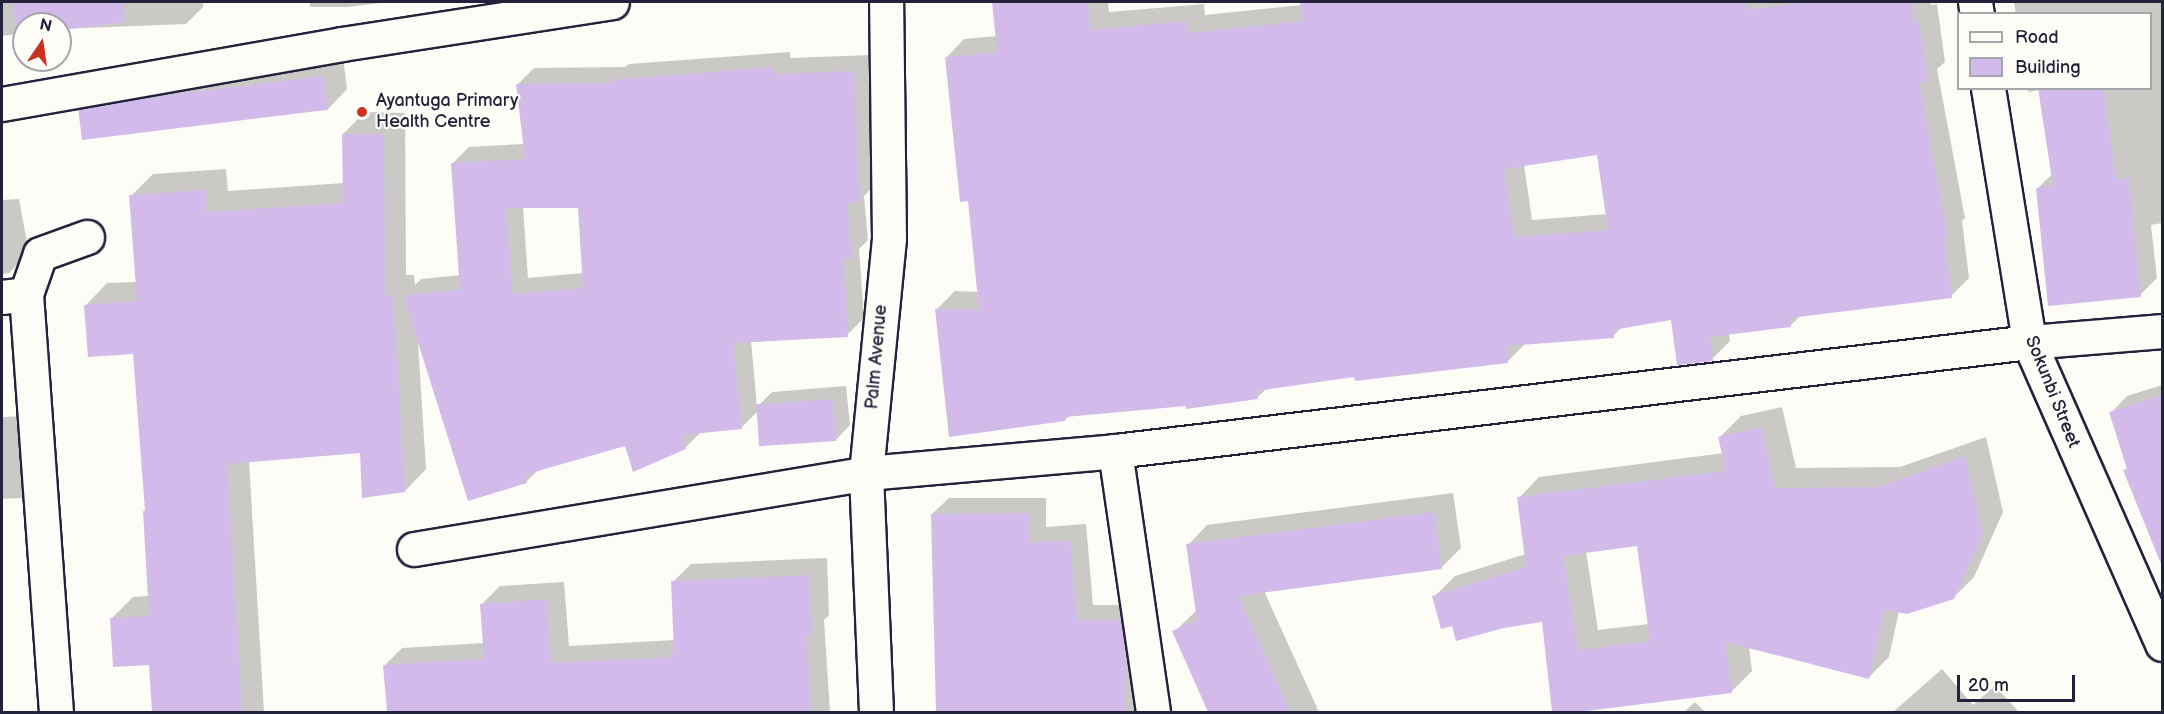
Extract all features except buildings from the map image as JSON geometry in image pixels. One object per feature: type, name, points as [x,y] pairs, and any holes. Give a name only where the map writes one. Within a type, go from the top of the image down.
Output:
[{"type":"street","points":[[2,104],[342,44],[612,2]]},
{"type":"street","name":"Palm Avenue","points":[[876,712],[866,473],[889,238],[886,2]]},
{"type":"street","name":"Sokunbi Street","points":[[1988,90],[2029,342],[2163,644]]},
{"type":"street","points":[[56,712],[14,296],[40,254],[87,237]]},
{"type":"street","points":[[414,549],[866,473],[1115,451],[2029,342],[2163,331]]},
{"type":"street","points":[[1115,451],[1153,712]]},
{"type":"place","name":"Ayantuga Primary Health Centre","points":[[362,112]]}]
